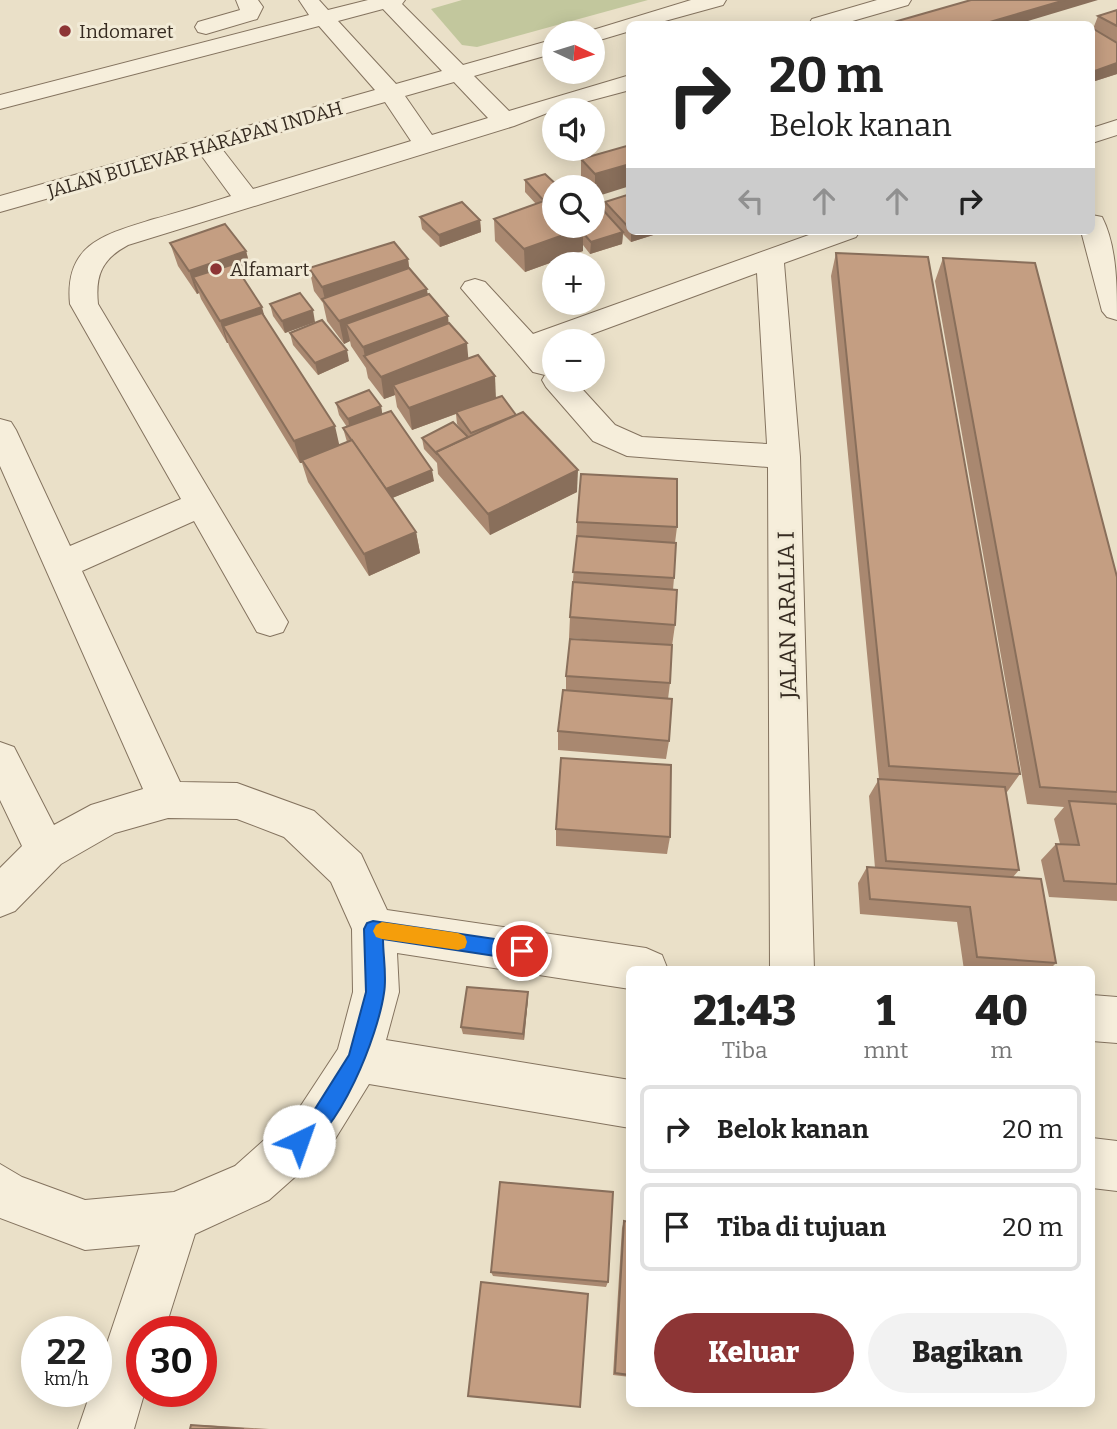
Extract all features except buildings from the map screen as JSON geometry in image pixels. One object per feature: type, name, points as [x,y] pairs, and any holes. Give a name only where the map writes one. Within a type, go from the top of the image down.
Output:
[{"type":"street","points":[[0,82],[235,19],[249,14],[252,7],[247,0]]},
{"type":"street","points":[[642,21],[715,0]]},
{"type":"street","points":[[830,21],[900,0]]},
{"type":"street","points":[[0,102],[315,9],[389,1],[505,121]]},
{"type":"street","points":[[315,9],[390,92],[426,145]]},
{"type":"street","points":[[606,31],[626,26]]},
{"type":"street","name":"JALAN BULEVAR HARAPAN INDAH","points":[[0,204],[542,50]]},
{"type":"street","points":[[270,622],[84,304],[81,283],[87,261],[109,243],[626,83]]},
{"type":"street","points":[[1095,135],[1117,127]]},
{"type":"street","points":[[207,146],[248,200]]},
{"type":"street","points":[[1095,234],[1117,311]]},
{"type":"street","points":[[528,347],[836,235]]},
{"type":"street","name":"JALAN ARALIA I","points":[[770,260],[785,457],[792,966]]},
{"type":"street","points":[[475,288],[542,362]]},
{"type":"street","points":[[568,392],[604,433],[638,448],[785,457]]},
{"type":"street","points":[[0,430],[168,800]]},
{"type":"street","points":[[61,565],[201,504]]},
{"type":"street","points":[[0,759],[46,851]]},
{"type":"street","points":[[0,897],[46,851],[105,818],[168,800],[237,801],[299,824],[346,868],[373,929],[376,992],[358,1059],[315,1127],[252,1183],[175,1217],[85,1225],[2,1199]]},
{"type":"street","points":[[373,929],[626,967]]},
{"type":"street","points":[[1095,1018],[1117,1020]]},
{"type":"street","points":[[358,1059],[626,1103]]},
{"type":"street","points":[[1095,1163],[1117,1166]]},
{"type":"street","points":[[106,1429],[175,1217]]},
{"type":"green space","points":[[462,0],[648,0],[572,21],[542,21],[542,29],[477,47],[462,45],[431,9]]},
{"type":"slow traffic","points":[[382,931],[458,942]]},
{"type":"place","name":"Indomaret","points":[[65,31]]},
{"type":"place","name":"Alfamart","points":[[216,269]]},
{"type":"route","points":[[299,1141],[315,1127],[358,1059],[376,992],[373,929],[522,951]]}]
